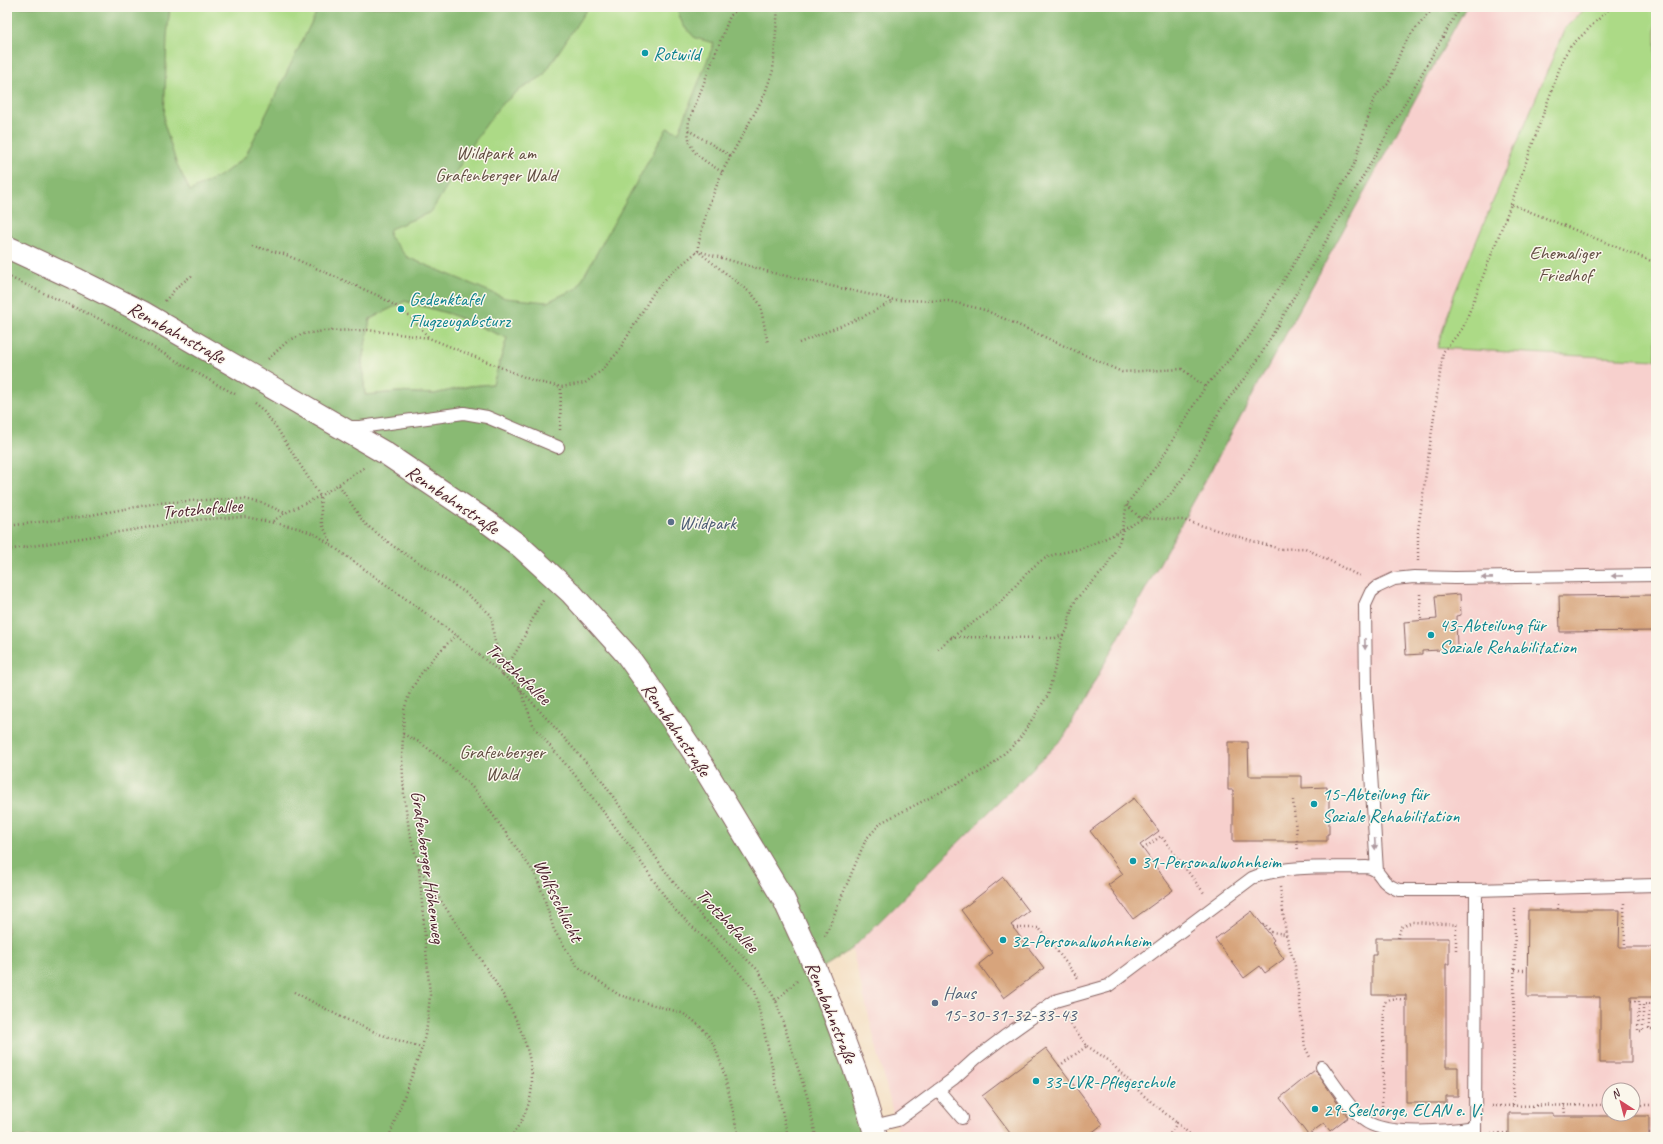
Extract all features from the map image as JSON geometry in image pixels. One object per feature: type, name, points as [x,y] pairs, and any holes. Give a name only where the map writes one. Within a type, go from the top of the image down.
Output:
[{"type":"street","name":"Rennbahnstraße","points":[[7,247],[142,312],[385,453],[486,521],[521,547],[594,618],[627,655],[682,733],[784,900],[814,965],[860,1082],[874,1131]]},
{"type":"lane","points":[[342,427],[360,427],[464,413],[487,417],[558,447]]},
{"type":"lane","points":[[1377,871],[1366,692],[1364,605],[1371,592],[1377,587],[1394,579],[1419,577],[1455,578],[1656,575]]},
{"type":"lane","points":[[874,1131],[898,1120],[1004,1037],[1054,1001],[1108,986],[1252,878],[1267,872],[1278,870],[1371,867],[1377,871],[1384,881],[1391,887],[1398,890],[1476,890],[1656,885]]},
{"type":"lane","points":[[1322,1067],[1364,1121],[1382,1128],[1475,1132],[1476,890]]},
{"type":"lane","points":[[938,1090],[962,1118]]},
{"type":"path","points":[[722,172],[697,155],[691,148],[688,139],[688,130],[689,121],[730,16],[740,7]]},
{"type":"path","points":[[246,399],[266,361],[275,351],[288,341],[303,334],[324,331],[368,330],[429,338],[534,381],[561,386],[585,383],[602,370],[618,352],[654,292],[670,274],[698,251],[707,210],[722,172],[764,96],[773,70],[778,7]]},
{"type":"path","points":[[951,637],[1055,638],[1063,635],[1067,631],[1072,607],[1077,598],[1104,569],[1113,555],[1120,540],[1127,504],[1160,461],[1205,387],[1249,337],[1355,163],[1364,134],[1369,110],[1373,101],[1388,84],[1403,46],[1434,7]]},
{"type":"path","points":[[938,648],[998,604],[1030,570],[1050,556],[1083,548],[1122,529],[1154,510],[1186,474],[1221,410],[1259,358],[1460,7]]},
{"type":"path","points":[[1421,621],[1418,530],[1443,352],[1464,328],[1511,204],[1564,56],[1570,46],[1611,7]]},
{"type":"path","points":[[688,130],[731,156]]},
{"type":"path","points":[[1511,204],[1656,263]]},
{"type":"path","points":[[252,246],[284,254],[379,296],[401,309],[415,321],[429,338]]},
{"type":"path","points":[[698,251],[773,273],[894,300],[948,301],[985,310],[1122,372],[1182,369],[1205,387]]},
{"type":"path","points":[[698,251],[752,294],[760,304],[768,344]]},
{"type":"path","points":[[7,276],[123,330],[218,385],[246,399],[264,412],[276,426],[320,496],[322,524],[332,544]]},
{"type":"path","points":[[799,343],[862,317],[894,300]]},
{"type":"path","points":[[558,447],[560,431],[561,386]]},
{"type":"path","points":[[338,485],[364,523],[393,546],[466,593],[490,614],[494,639],[498,649],[522,691],[534,727],[579,780],[632,849],[672,907],[733,966],[755,991],[788,1137]]},
{"type":"path","points":[[272,522],[285,513],[320,496]]},
{"type":"path","points":[[7,526],[80,517],[158,503],[204,500],[245,499],[265,504],[285,513]]},
{"type":"path","points":[[1127,504],[1140,518],[1183,520],[1280,548],[1305,548],[1369,581],[1377,587]]},
{"type":"path","name":"Trotzhofallee","points":[[7,550],[194,520],[246,517],[298,528],[317,535],[332,544],[456,635],[522,691],[600,778],[670,879],[702,917],[758,970],[776,1001],[808,1099],[816,1137]]},
{"type":"path","points":[[502,675],[520,645],[538,608],[557,581]]},
{"type":"path","name":"Grafenberger Höhenweg","points":[[389,1137],[422,1048],[427,1026],[430,995],[419,868],[409,829],[404,796],[402,758],[404,710],[410,692],[434,657],[456,635]]},
{"type":"path","points":[[776,1001],[814,965],[866,839],[882,822],[988,768],[1018,741],[1048,695],[1063,635]]},
{"type":"path","name":"Wolfsschlucht","points":[[403,734],[421,743],[450,766],[476,791],[534,874],[543,894],[554,930],[577,966],[619,996],[682,1013],[691,1018],[710,1038],[719,1061],[738,1137]]},
{"type":"path","points":[[1293,800],[1300,869]]},
{"type":"path","points":[[1143,849],[1161,836],[1214,906]]},
{"type":"path","points":[[419,868],[479,957],[517,1020],[530,1064],[532,1081],[530,1100],[525,1116],[511,1137]]},
{"type":"path","points":[[1278,870],[1286,934],[1295,966],[1306,1052],[1316,1065],[1322,1067]]},
{"type":"path","points":[[1624,885],[1625,947]]},
{"type":"path","points":[[1513,1105],[1515,889]]},
{"type":"path","points":[[1398,938],[1402,928],[1412,922],[1475,925]]},
{"type":"path","points":[[1263,925],[1265,924],[1272,932],[1286,934]]},
{"type":"path","points":[[1456,925],[1456,953]]},
{"type":"path","points":[[1014,928],[1039,928],[1089,992]]},
{"type":"path","points":[[1515,970],[1527,970]]},
{"type":"path","points":[[294,992],[341,1017],[379,1034],[422,1048]]},
{"type":"path","points":[[1068,997],[1069,1022],[1087,1046],[1108,1060],[1143,1095],[1193,1137]]},
{"type":"path","points":[[1382,1128],[1384,1004],[1392,998],[1406,1000]]},
{"type":"path","points":[[1631,1001],[1639,1001],[1638,1031],[1643,1031],[1643,1004],[1649,1004],[1649,1030],[1655,1030],[1655,1026]]},
{"type":"path","points":[[1059,1066],[1087,1046]]},
{"type":"path","points":[[1564,1104],[1565,1116]]},
{"type":"path","points":[[1475,1106],[1601,1105]]},
{"type":"path","points":[[1641,1105],[1656,1106]]},
{"type":"path","points":[[1168,1137],[1177,1123]]},
{"type":"path","points":[[201,1137],[221,1133],[244,1137]]},
{"type":"path","points":[[1649,1133],[1656,1133]]},
{"type":"shaded area","points":[[1466,7],[1656,7],[1656,1137],[899,1137],[852,949],[1064,737]]},
{"type":"green space","name":"Wildpark am Grafenberger Wald","points":[[7,7],[1342,7],[594,333],[318,258],[26,208]]},
{"type":"green space","name":"Grafenberger Wald","points":[[7,7],[170,7],[167,37],[164,123],[176,162],[190,191],[223,174],[245,157],[319,7],[588,7],[543,76],[518,91],[499,107],[478,136],[431,212],[390,229],[389,236],[407,257],[505,298],[547,302],[577,288],[667,128],[679,132],[714,43],[695,38],[683,25],[676,7],[1466,7],[1064,737],[852,949],[811,975],[837,1039],[865,1137],[7,1137]],"holes":[[[405,301],[450,314],[507,338],[493,384],[470,386],[434,394],[398,392],[365,395],[362,361],[370,319]]]},
{"type":"green space","name":"Ehemaliger Friedhof","points":[[1587,7],[1656,7],[1656,360],[1437,348],[1454,295],[1565,28]]},
{"type":"green space","points":[[405,301],[450,314],[507,338],[493,384],[470,386],[434,394],[398,392],[365,395],[362,361],[370,319]]},
{"type":"building","name":"43-Abteilung für Soziale Rehabilitation","points":[[1460,594],[1461,615],[1456,616],[1457,649],[1422,651],[1422,654],[1406,655],[1404,622],[1437,619],[1435,596]]},
{"type":"building","points":[[1656,595],[1656,631],[1560,632],[1559,596]]},
{"type":"building","name":"15-Abteilung für Soziale Rehabilitation","points":[[1228,742],[1248,742],[1249,776],[1302,776],[1302,788],[1327,787],[1327,795],[1329,794],[1329,834],[1327,834],[1327,841],[1233,841],[1233,790],[1228,790]]},
{"type":"building","name":"31-Personalwohnheim","points":[[1134,798],[1159,831],[1140,845],[1173,890],[1133,919],[1108,885],[1123,874],[1090,831]]},
{"type":"building","name":"32-Personalwohnheim","points":[[1003,877],[1029,911],[1011,925],[1044,968],[1004,998],[979,964],[993,953],[961,910]]},
{"type":"building","points":[[1528,910],[1620,910],[1619,947],[1656,947],[1656,997],[1631,997],[1631,1063],[1600,1063],[1600,997],[1527,997]]},
{"type":"building","points":[[1252,911],[1274,940],[1272,942],[1284,959],[1265,973],[1260,966],[1244,978],[1215,939]]},
{"type":"building","points":[[1376,938],[1449,938],[1449,964],[1446,964],[1446,1067],[1458,1067],[1458,1096],[1446,1096],[1446,1103],[1406,1103],[1406,995],[1372,995],[1372,955],[1376,955]]},
{"type":"building","name":"33-LVR-Pflegeschule","points":[[1046,1048],[1103,1124],[1086,1137],[1013,1137],[982,1096]]},
{"type":"building","name":"29-Seelsorge, ELAN e. V.","points":[[1315,1070],[1348,1117],[1330,1131],[1324,1123],[1308,1135],[1280,1098]]},
{"type":"building","points":[[1509,1113],[1553,1113],[1553,1116],[1601,1116],[1601,1122],[1641,1122],[1641,1116],[1649,1116],[1649,1137],[1509,1137]]},
{"type":"place","name":"Rotwild","points":[[645,53]]},
{"type":"place","name":"Gedenktafel Flugzeugabsturz","points":[[401,309]]},
{"type":"place","name":"Wildpark","points":[[671,522]]},
{"type":"place","name":"43-Abteilung für Soziale Rehabilitation","points":[[1431,635]]},
{"type":"place","name":"15-Abteilung für Soziale Rehabilitation","points":[[1314,804]]},
{"type":"place","name":"31-Personalwohnheim","points":[[1133,861]]},
{"type":"place","name":"32-Personalwohnheim","points":[[1003,940]]},
{"type":"place","name":"Haus 15-30-31-32-33-43","points":[[935,1003]]},
{"type":"place","name":"33-LVR-Pflegeschule","points":[[1036,1081]]},
{"type":"place","name":"29-Seelsorge, ELAN e. V.","points":[[1315,1109]]}]
